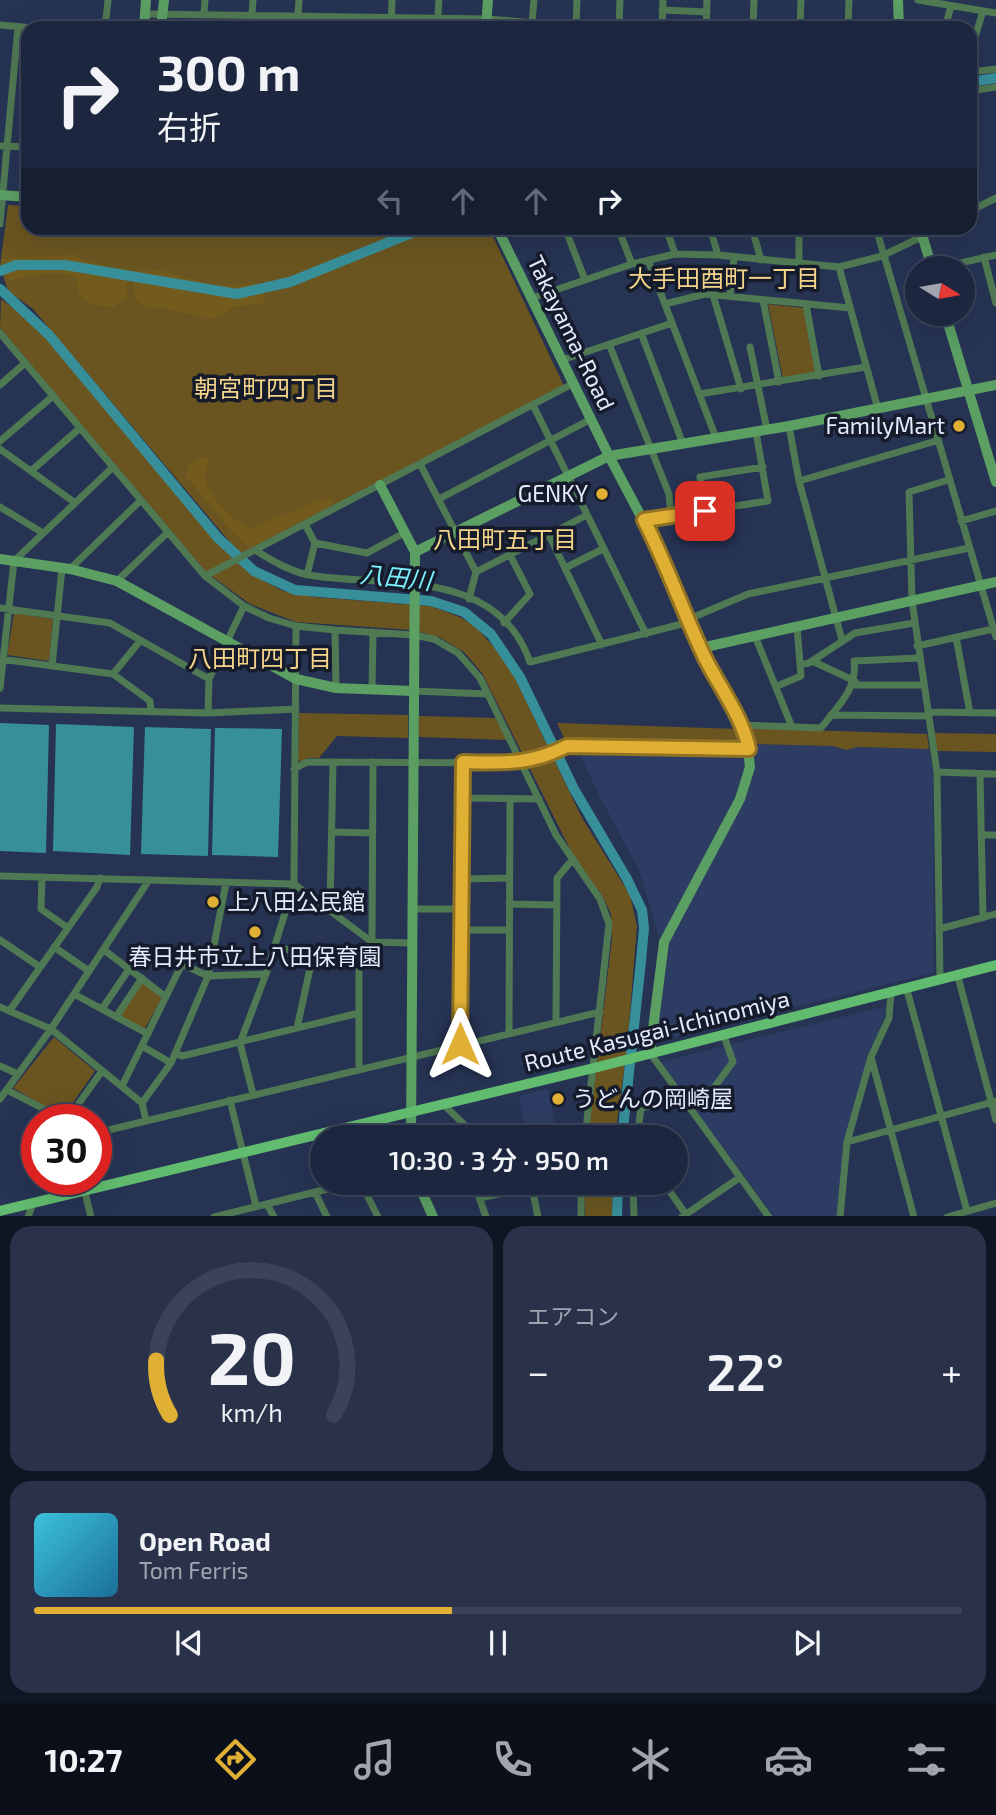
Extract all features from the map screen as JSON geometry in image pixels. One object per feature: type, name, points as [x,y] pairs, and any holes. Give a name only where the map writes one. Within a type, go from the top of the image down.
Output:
[{"type":"main road","name":"Route Kasugai-Ichinomiya","points":[[112,1185],[724,1036],[996,965]]},
{"type":"main road","name":"Route Kasugai-Ichinomiya","points":[[0,1210],[71,1195]]},
{"type":"street","points":[[106,21],[108,0]]},
{"type":"street","points":[[144,21],[146,0]]},
{"type":"street","points":[[162,21],[164,0]]},
{"type":"street","points":[[204,21],[205,0]]},
{"type":"street","points":[[251,21],[253,0]]},
{"type":"street","points":[[298,21],[299,0]]},
{"type":"street","points":[[391,18],[392,0]]},
{"type":"street","points":[[438,19],[439,0]]},
{"type":"street","points":[[486,21],[488,0]]},
{"type":"street","points":[[532,21],[534,0]]},
{"type":"street","points":[[576,21],[577,0]]},
{"type":"street","points":[[619,21],[620,0]]},
{"type":"street","points":[[662,21],[663,0]]},
{"type":"street","points":[[706,21],[707,0]]},
{"type":"street","points":[[753,21],[754,0]]},
{"type":"street","points":[[800,21],[801,0]]},
{"type":"street","points":[[848,21],[849,0]]},
{"type":"street","points":[[898,0],[899,21]]},
{"type":"street","points":[[919,0],[951,6],[966,4],[996,13]]},
{"type":"street","points":[[948,21],[951,6]]},
{"type":"street","points":[[663,10],[707,12]]},
{"type":"street","points":[[977,30],[983,11]]},
{"type":"street","points":[[145,14],[457,21]]},
{"type":"street","points":[[0,25],[21,27]]},
{"type":"street","points":[[0,224],[4,146],[18,27]]},
{"type":"street","points":[[977,71],[996,69]]},
{"type":"street","points":[[977,90],[996,87]]},
{"type":"street","points":[[2,195],[21,196]]},
{"type":"street","points":[[977,208],[996,198]]},
{"type":"street","name":"Takayama-Road","points":[[501,235],[609,456],[673,577],[701,648],[742,725],[749,749],[747,784],[664,942],[645,1055]]},
{"type":"street","points":[[568,235],[585,280]]},
{"type":"street","points":[[621,235],[632,264]]},
{"type":"street","points":[[668,235],[675,254]]},
{"type":"street","points":[[712,235],[718,255]]},
{"type":"street","points":[[754,235],[761,260]]},
{"type":"street","points":[[799,235],[799,263]]},
{"type":"street","points":[[878,235],[936,442],[996,638]]},
{"type":"street","points":[[532,298],[632,264],[675,254],[718,255],[839,267],[882,256],[917,235]]},
{"type":"street","points":[[923,235],[929,256]]},
{"type":"street","points":[[975,259],[996,255]]},
{"type":"street","points":[[730,296],[733,257]]},
{"type":"street","points":[[984,257],[996,303]]},
{"type":"street","points":[[648,260],[716,438]]},
{"type":"street","points":[[839,267],[878,409]]},
{"type":"street","points":[[665,304],[705,294],[850,308]]},
{"type":"street","points":[[713,295],[741,388]]},
{"type":"street","points":[[763,300],[779,382]]},
{"type":"street","points":[[806,304],[819,376]]},
{"type":"street","points":[[562,360],[672,323]]},
{"type":"street","points":[[949,326],[996,482]]},
{"type":"street","points":[[0,333],[205,576],[244,606],[296,626],[414,635],[434,639],[458,653],[480,678],[539,799],[573,859],[600,899],[610,924],[596,1067],[587,1125]]},
{"type":"street","points":[[641,333],[683,444]]},
{"type":"street","points":[[609,344],[669,494],[671,516]]},
{"type":"street","points":[[644,520],[768,501],[762,467],[758,386],[750,347]]},
{"type":"street","points":[[0,385],[25,363]]},
{"type":"street","points":[[699,394],[866,368]]},
{"type":"street","points":[[205,576],[574,383]]},
{"type":"street","points":[[415,552],[609,456],[762,431],[996,385]]},
{"type":"street","points":[[0,440],[53,396]]},
{"type":"street","points":[[533,405],[646,634]]},
{"type":"street","points":[[439,499],[591,419]]},
{"type":"street","points":[[789,426],[799,481],[842,640]]},
{"type":"street","points":[[31,471],[80,428]]},
{"type":"street","points":[[799,481],[936,442]]},
{"type":"street","points":[[0,449],[74,502]]},
{"type":"street","points":[[420,464],[476,572],[469,599]]},
{"type":"street","points":[[0,688],[4,608],[14,561],[113,467]]},
{"type":"street","points":[[705,511],[700,477],[762,467]]},
{"type":"street","points":[[940,980],[937,772],[914,623],[909,492],[948,480]]},
{"type":"street","points":[[380,485],[415,552],[410,1125]]},
{"type":"street","points":[[52,667],[56,615],[66,568],[141,500]]},
{"type":"street","points":[[0,507],[43,533]]},
{"type":"street","points":[[961,521],[996,511]]},
{"type":"street","points":[[476,572],[587,515]]},
{"type":"street","points":[[305,524],[316,543],[307,575]]},
{"type":"street","points":[[117,581],[168,532]]},
{"type":"street","points":[[316,543],[367,553],[404,533]]},
{"type":"street","points":[[549,535],[602,645]]},
{"type":"street","points":[[252,551],[307,575],[439,587],[469,599],[504,623],[522,645],[530,662],[689,621],[748,594],[969,548]]},
{"type":"street","points":[[565,568],[603,549]]},
{"type":"street","points":[[504,623],[530,594],[510,555]]},
{"type":"street","points":[[0,559],[66,568],[117,581],[142,592],[296,679],[335,688],[488,694]]},
{"type":"street","points":[[701,648],[996,582]]},
{"type":"street","points":[[208,713],[209,679],[244,606]]},
{"type":"street","points":[[4,608],[110,623],[209,679]]},
{"type":"street","points":[[800,665],[812,661],[855,633],[914,623]]},
{"type":"street","points":[[253,1094],[240,1043],[266,974],[294,884],[296,626]]},
{"type":"street","points":[[777,686],[801,676],[797,627]]},
{"type":"street","points":[[917,646],[993,629]]},
{"type":"street","points":[[334,630],[335,688]]},
{"type":"street","points":[[372,690],[373,632]]},
{"type":"street","points":[[755,636],[792,727]]},
{"type":"street","points":[[956,637],[970,713]]},
{"type":"street","points":[[113,674],[140,641]]},
{"type":"street","points":[[742,725],[821,728],[854,683],[854,661],[918,658]]},
{"type":"street","points":[[2,659],[113,674],[150,701],[151,712]]},
{"type":"street","points":[[812,661],[854,683],[922,685]]},
{"type":"street","points":[[0,708],[208,713],[296,709]]},
{"type":"street","points":[[831,715],[996,713]]},
{"type":"street","points":[[294,769],[307,762],[522,763],[546,757],[567,746],[749,749]]},
{"type":"street","points":[[330,909],[333,762]]},
{"type":"street","points":[[359,1069],[359,964],[372,942],[373,762]]},
{"type":"street","points":[[460,1044],[463,762]]},
{"type":"street","points":[[937,772],[996,774]]},
{"type":"street","points":[[980,774],[983,918]]},
{"type":"street","points":[[463,798],[539,799]]},
{"type":"street","points":[[509,1033],[510,799]]},
{"type":"street","points":[[333,832],[372,833]]},
{"type":"street","points":[[981,835],[996,835]]},
{"type":"street","points":[[556,1022],[557,878],[573,859]]},
{"type":"street","points":[[0,876],[294,884],[372,942],[412,943]]},
{"type":"street","points":[[42,877],[41,909],[68,928]]},
{"type":"street","points":[[10,1010],[100,878]]},
{"type":"street","points":[[462,879],[509,878]]},
{"type":"street","points":[[0,1099],[51,1029],[149,880]]},
{"type":"street","points":[[142,1103],[171,1063],[208,976],[226,883]]},
{"type":"street","points":[[509,904],[557,905]]},
{"type":"street","points":[[411,909],[462,909]]},
{"type":"street","points":[[939,929],[996,914]]},
{"type":"street","points":[[461,930],[509,930]]},
{"type":"street","points":[[0,940],[40,967]]},
{"type":"street","points":[[54,947],[89,971]]},
{"type":"street","points":[[274,947],[359,964]]},
{"type":"street","points":[[104,950],[166,997]]},
{"type":"street","points":[[298,1028],[313,955]]},
{"type":"street","points":[[122,1086],[182,964],[208,976],[266,974]]},
{"type":"street","points":[[102,1009],[129,969]]},
{"type":"street","points":[[958,976],[994,1102],[996,1120]]},
{"type":"street","points":[[116,1017],[142,978]]},
{"type":"street","points":[[907,990],[967,1211]]},
{"type":"street","points":[[840,1216],[847,1142],[871,1057],[889,1018],[891,994]]},
{"type":"street","points":[[74,995],[148,1034]]},
{"type":"street","points":[[0,1007],[51,1029],[142,1103],[146,1120]]},
{"type":"street","points":[[112,1129],[600,1012]]},
{"type":"street","points":[[175,1053],[182,1056],[359,1013]]},
{"type":"street","points":[[638,1125],[640,1108],[713,1089],[733,1062],[724,1036]]},
{"type":"street","points":[[142,1046],[171,1063]]},
{"type":"street","points":[[645,1055],[680,1097],[769,1216]]},
{"type":"street","points":[[871,1057],[914,1216]]},
{"type":"street","points":[[0,1066],[18,1074]]},
{"type":"street","points":[[78,1104],[102,1071]]},
{"type":"street","points":[[7,1090],[35,1104]]},
{"type":"street","points":[[230,1100],[256,1206]]},
{"type":"street","points":[[847,1142],[994,1102]]},
{"type":"street","points":[[444,1105],[465,1125]]},
{"type":"street","points":[[672,1195],[685,1216],[739,1178]]},
{"type":"street","points":[[214,1216],[310,1193]]},
{"type":"street","points":[[86,1195],[91,1216]]},
{"type":"street","points":[[316,1195],[327,1216]]},
{"type":"street","points":[[367,1195],[378,1216]]},
{"type":"street","points":[[423,1195],[433,1216]]},
{"type":"street","points":[[479,1195],[486,1216]]},
{"type":"street","points":[[480,1198],[493,1195]]},
{"type":"street","points":[[534,1195],[538,1216]]},
{"type":"street","points":[[581,1195],[581,1216]]},
{"type":"street","points":[[633,1195],[634,1216]]},
{"type":"street","points":[[28,1216],[33,1203]]},
{"type":"street","points":[[947,1216],[996,1203]]},
{"type":"street","points":[[267,1204],[274,1216]]},
{"type":"shaded area","points":[[8,205],[21,206],[21,235],[492,235],[564,386],[240,554],[33,309],[8,291],[0,266]]},
{"type":"shaded area","points":[[72,255],[109,268],[126,269],[127,296],[115,307],[91,305],[79,294],[77,278],[70,275],[44,274],[9,281],[4,274],[2,259]]},
{"type":"shaded area","points":[[159,270],[212,285],[260,284],[266,303],[232,307],[223,315],[211,319],[163,308],[144,307],[134,296],[135,271]]},
{"type":"shaded area","points":[[1,299],[33,322],[229,554],[264,581],[283,591],[314,597],[430,606],[460,617],[476,627],[508,663],[582,818],[630,895],[637,926],[627,1049],[617,1125],[589,1125],[612,939],[611,914],[603,897],[573,855],[482,673],[464,652],[439,637],[412,630],[296,622],[250,604],[206,572],[0,328]]},
{"type":"shaded area","points":[[768,304],[804,308],[816,374],[783,379]]},
{"type":"shaded area","points":[[197,458],[208,458],[206,482],[221,507],[251,528],[325,498],[332,500],[332,505],[250,548],[234,534],[185,475],[190,463]]},
{"type":"shaded area","points":[[14,613],[53,619],[49,661],[7,655]]},
{"type":"shaded area","points":[[299,713],[408,715],[408,738],[337,736],[319,758],[307,758],[302,762],[298,760]]},
{"type":"shaded area","points":[[419,716],[497,718],[508,740],[419,737]]},
{"type":"shaded area","points":[[0,723],[49,725],[46,853],[0,851]]},
{"type":"shaded area","points":[[557,723],[739,729],[743,744],[566,742]]},
{"type":"shaded area","points":[[56,724],[134,727],[130,855],[53,851]]},
{"type":"shaded area","points":[[145,727],[211,729],[208,856],[141,854]]},
{"type":"shaded area","points":[[215,728],[282,729],[278,857],[212,855]]},
{"type":"shaded area","points":[[750,728],[927,734],[929,749],[857,747],[847,750],[832,746],[752,744]]},
{"type":"shaded area","points":[[935,733],[996,734],[996,752],[936,751]]},
{"type":"shaded area","points":[[752,744],[832,746],[847,750],[857,747],[929,749],[933,772],[934,970],[932,973],[659,1041],[656,1037],[666,946],[747,793],[753,767]]},
{"type":"shaded area","points":[[580,748],[744,751],[745,769],[737,796],[660,940],[640,872],[602,801],[578,751]]},
{"type":"shaded area","points":[[142,982],[162,998],[144,1030],[120,1016]]},
{"type":"shaded area","points":[[887,1006],[845,1142],[837,1216],[774,1216],[662,1065],[663,1061]]},
{"type":"shaded area","points":[[54,1037],[95,1071],[72,1104],[41,1104],[13,1088]]},
{"type":"shaded area","points":[[548,1089],[555,1125],[524,1125],[519,1096]]},
{"type":"shaded area","points":[[584,1195],[612,1195],[613,1216],[585,1216]]},
{"type":"waterway","points":[[977,81],[996,78]]},
{"type":"waterway","points":[[0,271],[16,265],[65,265],[237,294],[290,282],[407,235]]},
{"type":"waterway","name":"八田川","points":[[0,289],[49,335],[218,538],[254,571],[295,590],[431,601],[464,612],[491,634],[520,677],[574,789],[627,879],[642,910],[644,928],[623,1125]]},
{"type":"waterway","name":"八田川","points":[[617,1216],[618,1195]]},
{"type":"place","name":"FamilyMart","points":[[959,426]]},
{"type":"place","name":"GENKY","points":[[602,494]]},
{"type":"place","name":"上八田公民館","points":[[213,902]]},
{"type":"place","name":"春日井市立上八田保育園","points":[[255,932]]},
{"type":"place","name":"うどんの岡崎屋","points":[[558,1099]]},
{"type":"district","name":"大手田酉町一丁目","points":[[724,279]]},
{"type":"district","name":"朝宮町四丁目","points":[[266,389]]},
{"type":"district","name":"八田町五丁目","points":[[505,540]]},
{"type":"district","name":"八田町四丁目","points":[[260,659]]},
{"type":"route","points":[[460,1044],[463,762],[522,763],[546,757],[567,746],[749,749],[742,725],[710,668],[673,577],[644,520],[705,511]]}]
